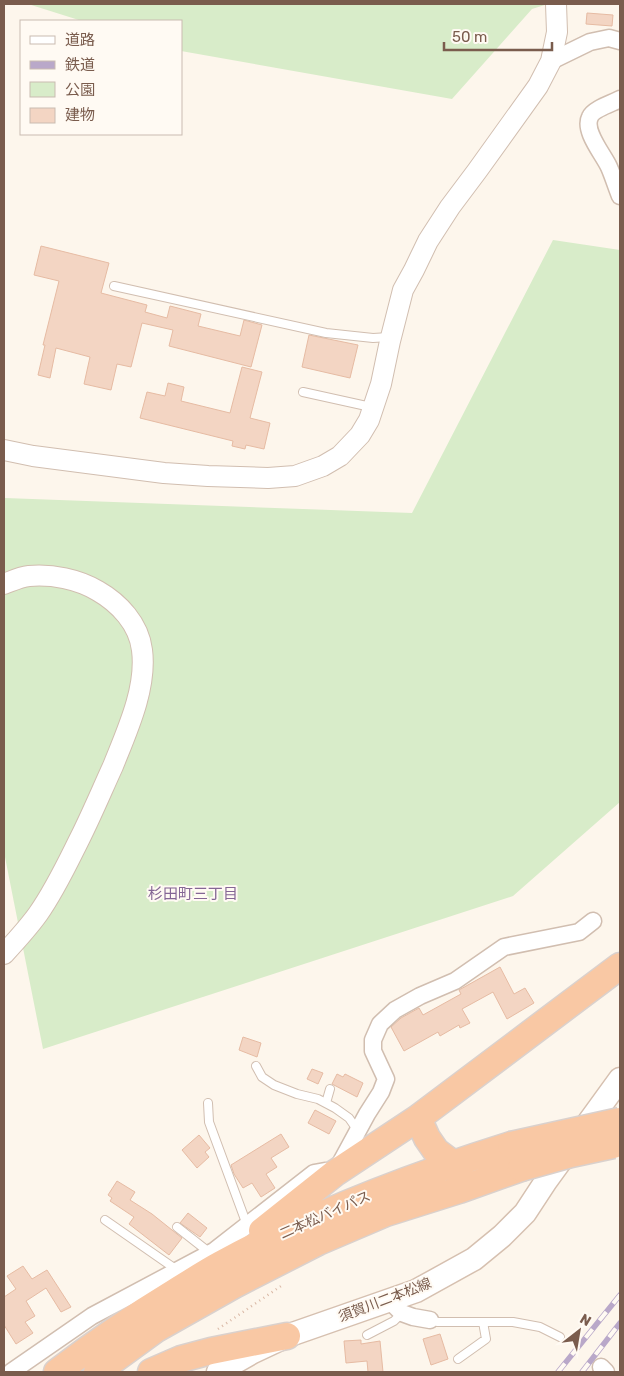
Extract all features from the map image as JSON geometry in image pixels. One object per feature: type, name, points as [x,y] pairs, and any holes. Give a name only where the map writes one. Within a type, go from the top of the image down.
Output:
[{"type":"highway","points":[[215,1258],[418,1118],[620,966]]},
{"type":"highway","points":[[418,1118],[427,1138],[436,1151],[452,1163],[469,1186]]},
{"type":"highway","name":"二本松バイパス","points":[[57,1372],[215,1258],[380,1190],[452,1163],[511,1145],[618,1137]]},
{"type":"highway","name":"二本松バイパス","points":[[97,1372],[156,1330],[234,1285],[318,1242],[386,1213],[521,1168],[571,1154],[618,1137]]},
{"type":"highway","points":[[151,1372],[188,1357],[288,1336]]},
{"type":"main road","name":"須賀川二本松線","points":[[218,1372],[288,1336],[395,1307],[416,1291],[474,1259],[502,1236],[525,1213],[620,1079]]},
{"type":"street","points":[[4,450],[33,456],[164,473],[268,478],[295,476],[323,466],[340,456],[360,436],[369,420],[381,384],[403,290],[428,241],[450,207],[538,86],[551,61],[557,32],[556,4]]},
{"type":"street","points":[[551,61],[590,42],[609,38],[620,40]]},
{"type":"street","points":[[620,100],[596,110],[590,116],[589,124],[593,138],[608,165],[620,196]]},
{"type":"street","points":[[4,584],[28,576],[46,576],[78,582],[95,589],[110,599],[130,620],[137,632],[142,648],[143,665],[133,716],[94,808],[49,897],[20,937],[4,954]]},
{"type":"street","points":[[11,1372],[92,1316],[178,1270],[215,1258],[247,1225],[314,1173],[325,1171],[335,1174],[381,1092],[386,1079],[373,1051],[373,1040],[380,1024],[396,1010],[420,996],[455,981],[504,947],[579,932],[593,921]]},
{"type":"street","points":[[395,1307],[413,1317],[430,1320]]},
{"type":"lane","points":[[114,286],[326,333],[373,338],[391,337]]},
{"type":"lane","points":[[303,392],[373,408]]},
{"type":"lane","points":[[256,1066],[262,1077],[274,1085],[318,1099],[350,1118],[358,1131]]},
{"type":"lane","points":[[326,1103],[330,1089]]},
{"type":"lane","points":[[208,1103],[209,1122],[247,1225]]},
{"type":"lane","points":[[105,1220],[178,1270]]},
{"type":"lane","points":[[177,1227],[215,1258]]},
{"type":"lane","points":[[367,1335],[394,1321],[395,1307]]},
{"type":"lane","points":[[430,1320],[438,1322],[514,1322],[540,1327],[560,1337]]},
{"type":"lane","points":[[458,1359],[486,1339],[483,1322]]},
{"type":"path","points":[[214,1331],[288,1281]]},
{"type":"green space","points":[[28,4],[548,4],[532,9],[452,99],[182,51],[182,20],[79,20]]},
{"type":"green space","points":[[553,240],[620,250],[620,802],[513,896],[43,1049],[4,852],[4,493],[5,498],[412,513]]},
{"type":"building","points":[[587,13],[613,15],[612,26],[586,24]]},
{"type":"building","points":[[41,246],[109,263],[101,293],[147,305],[145,312],[167,318],[170,306],[201,314],[198,326],[240,336],[244,320],[262,325],[251,367],[169,346],[173,330],[142,323],[131,367],[117,364],[111,390],[84,384],[90,357],[56,348],[50,378],[38,375],[45,345],[43,345],[59,281],[34,275]]},
{"type":"building","points":[[309,335],[358,345],[350,378],[302,367]]},
{"type":"building","points":[[242,367],[262,372],[250,418],[270,423],[264,449],[246,445],[245,449],[232,446],[233,441],[140,418],[147,392],[165,396],[168,383],[184,387],[181,401],[230,413]]},
{"type":"building","points":[[500,967],[514,994],[525,988],[534,1003],[507,1019],[493,992],[462,1009],[470,1023],[460,1028],[459,1025],[440,1036],[438,1032],[404,1051],[391,1027],[401,1018],[419,1008],[423,1015],[461,994],[459,990]]},
{"type":"building","points":[[243,1037],[261,1043],[257,1057],[239,1050]]},
{"type":"building","points":[[312,1069],[323,1073],[318,1084],[307,1079]]},
{"type":"building","points":[[337,1074],[343,1077],[345,1074],[363,1083],[357,1097],[332,1084]]},
{"type":"building","points":[[315,1110],[336,1121],[329,1134],[308,1123]]},
{"type":"building","points":[[281,1134],[289,1147],[271,1158],[277,1167],[266,1174],[275,1188],[261,1197],[252,1183],[243,1188],[234,1174],[231,1165]]},
{"type":"building","points":[[199,1135],[210,1148],[205,1152],[209,1157],[197,1168],[182,1150]]},
{"type":"building","points":[[117,1181],[135,1192],[130,1200],[152,1214],[182,1238],[169,1255],[129,1224],[134,1217],[110,1201],[112,1198],[108,1195]]},
{"type":"building","points":[[188,1213],[207,1228],[200,1237],[180,1223]]},
{"type":"building","points":[[23,1266],[32,1279],[47,1270],[71,1307],[61,1312],[46,1288],[26,1301],[35,1316],[25,1322],[33,1333],[16,1344],[4,1325],[4,1297],[16,1289],[7,1276]]},
{"type":"building","points":[[440,1334],[448,1359],[431,1365],[423,1339]]},
{"type":"building","points":[[361,1340],[361,1344],[380,1341],[383,1372],[368,1372],[367,1361],[346,1363],[344,1341]]},
{"type":"railway","points":[[558,1372],[620,1295]]},
{"type":"railway","points":[[582,1372],[620,1323]]},
{"type":"district","name":"杉田町三丁目","points":[[193,894]]}]
